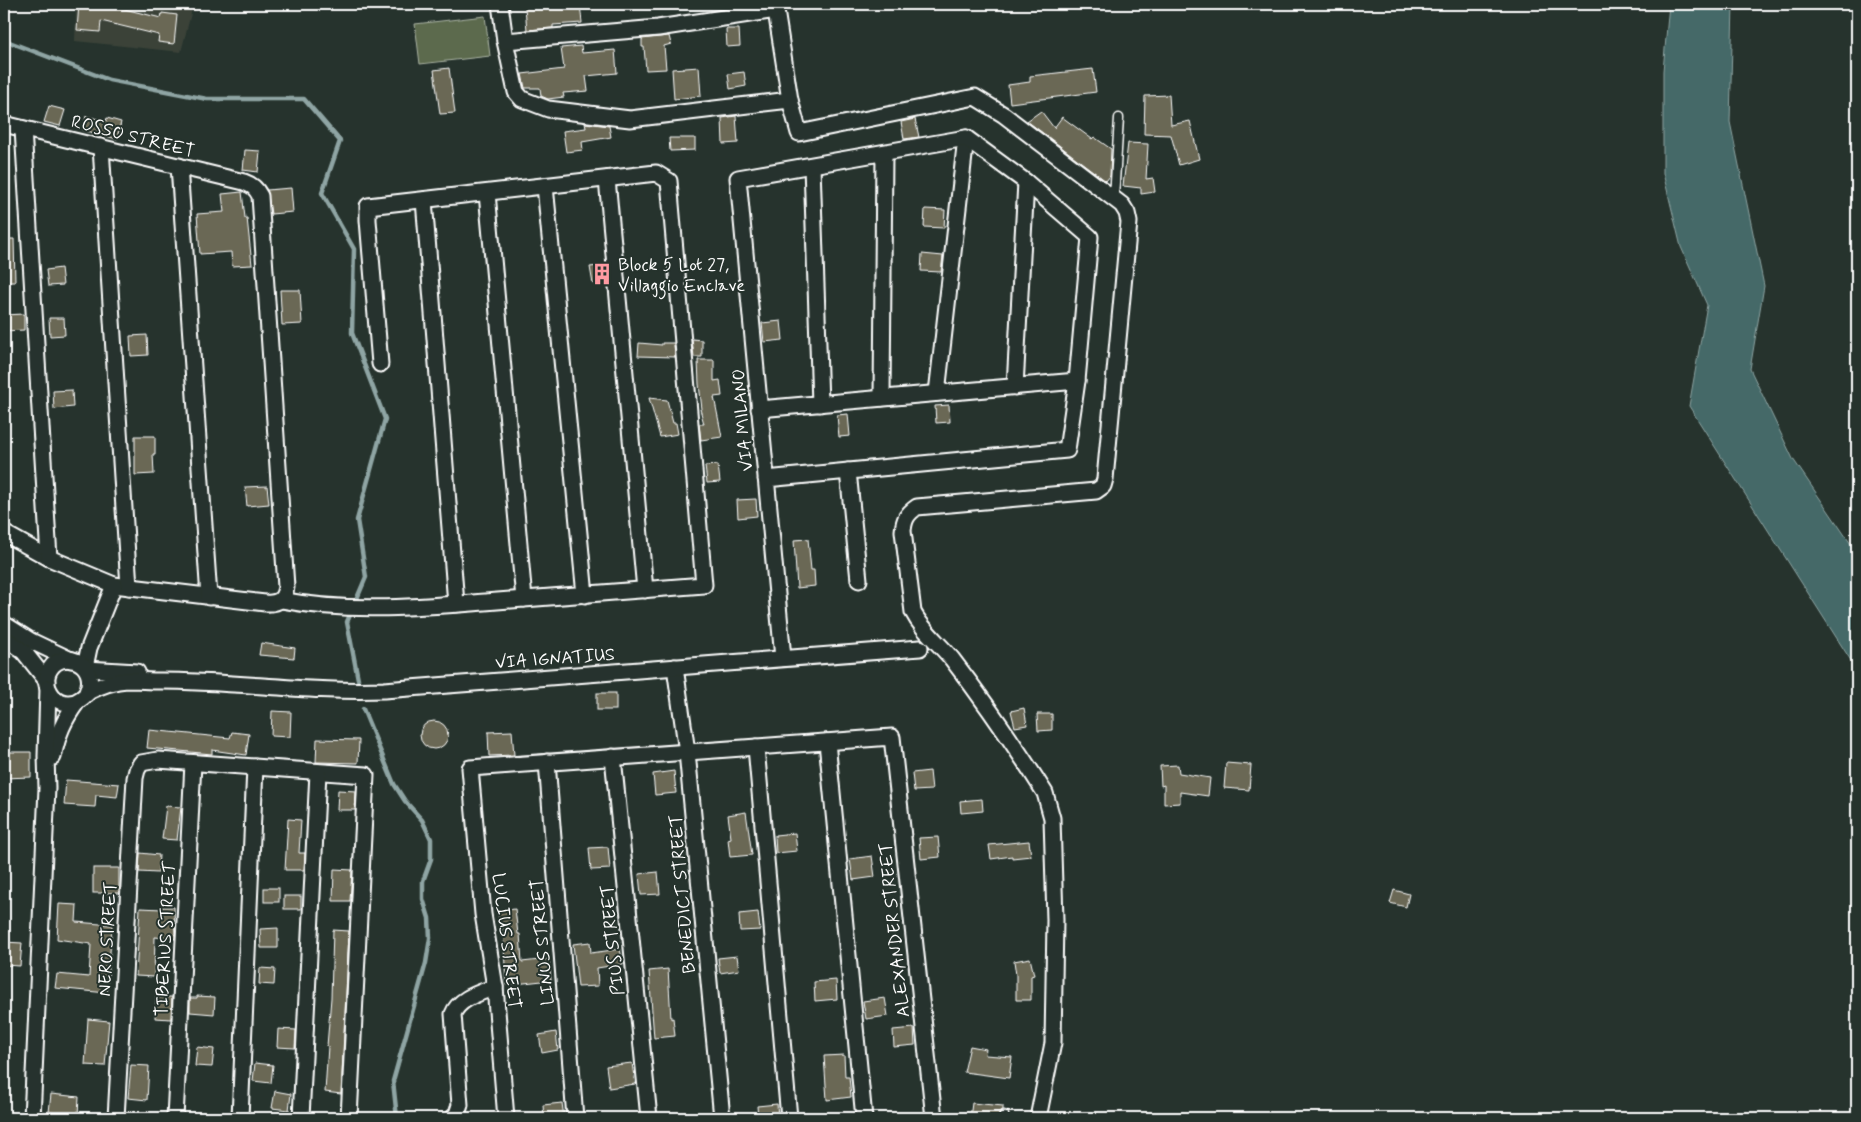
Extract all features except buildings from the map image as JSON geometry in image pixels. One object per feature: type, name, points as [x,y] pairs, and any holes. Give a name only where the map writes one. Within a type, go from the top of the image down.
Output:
[{"type":"street","points":[[500,4],[505,41],[516,92],[522,99],[548,109],[630,119],[790,100]]},
{"type":"street","points":[[505,41],[658,28],[776,7],[790,100],[799,133],[975,98],[1004,115],[1122,205],[1127,213],[1130,232],[1103,486],[1096,491],[917,507],[908,513],[904,521],[903,531],[913,612],[917,621],[951,658],[1001,725],[1046,793],[1051,810],[1055,920],[1053,1043],[1038,1118]]},
{"type":"street","name":"ROSSO STREET","points":[[4,124],[252,185],[257,190],[260,196],[286,587],[281,600]]},
{"type":"street","points":[[23,129],[49,558]]},
{"type":"street","points":[[937,393],[966,138]]},
{"type":"street","points":[[766,479],[1067,450],[1077,381],[1090,238],[1026,182],[966,138],[812,166],[820,404]]},
{"type":"street","points":[[79,664],[122,586],[101,147]]},
{"type":"street","points":[[882,398],[884,153]]},
{"type":"street","points":[[179,166],[209,597]]},
{"type":"street","name":"VIA MILANO","points":[[783,658],[738,178],[812,166]]},
{"type":"street","points":[[4,533],[75,570],[122,586],[266,604],[275,604],[281,600],[313,606],[367,608],[524,600],[704,585],[669,181],[656,173],[368,206],[380,364]]},
{"type":"street","points":[[607,178],[645,590]]},
{"type":"street","points":[[1015,386],[1026,182]]},
{"type":"street","points":[[545,186],[585,595]]},
{"type":"street","points":[[487,193],[524,600]]},
{"type":"street","points":[[424,200],[456,604]]},
{"type":"street","points":[[760,409],[1077,381]]},
{"type":"street","points":[[848,471],[859,580]]},
{"type":"street","name":"VIA IGNATIUS","points":[[4,624],[31,641],[79,664],[192,681]]},
{"type":"street","points":[[4,637],[24,652],[47,685],[51,694],[63,702],[82,697]]},
{"type":"street","name":"VIA IGNATIUS","points":[[82,697],[116,681],[192,681],[344,691],[384,690],[920,648]]},
{"type":"street","points":[[32,1118],[47,788],[48,674],[57,663],[79,664]]},
{"type":"street","points":[[47,788],[58,733],[66,716],[82,697],[90,681],[79,664]]},
{"type":"street","name":"BENEDICT STREET","points":[[675,667],[687,752],[722,1118]]},
{"type":"street","name":"ALEXANDER STREET","points":[[827,742],[892,737],[934,1118]]},
{"type":"street","points":[[546,762],[827,742],[864,1118]]},
{"type":"street","points":[[756,747],[789,1118]]},
{"type":"street","name":"PIUS STREET","points":[[613,757],[649,1118]]},
{"type":"street","name":"NERO STREET","points":[[116,1118],[136,770],[141,763],[158,760],[193,762]]},
{"type":"street","points":[[193,762],[366,775],[350,1118]]},
{"type":"street","name":"TIBERIUS STREET","points":[[175,1118],[193,762]]},
{"type":"street","name":"LUCIUS STREET","points":[[506,1118],[495,987],[483,914],[470,768],[546,762]]},
{"type":"street","name":"LINUS STREET","points":[[546,762],[575,1118]]},
{"type":"street","points":[[240,1118],[255,768]]},
{"type":"street","points":[[301,1118],[318,772]]},
{"type":"street","points":[[453,1118],[460,1106],[453,1014],[457,1006],[465,1000],[495,987]]},
{"type":"lane","points":[[1114,200],[1119,118]]},
{"type":"shaded area","points":[[76,4],[182,4],[193,6],[181,52],[75,41]]},
{"type":"green space","points":[[485,16],[490,56],[420,64],[415,24]]},
{"type":"water","points":[[1669,4],[1733,4],[1730,122],[1764,286],[1750,369],[1793,459],[1857,553],[1857,670],[1689,406],[1707,305],[1681,247],[1663,173],[1663,71]]},
{"type":"waterway","points":[[4,40],[109,80],[207,99],[304,99],[340,141],[322,193],[354,249],[352,333],[385,419],[357,520],[366,577],[347,622],[358,679]]},
{"type":"waterway","points":[[363,709],[394,784],[405,801],[422,820],[431,839],[431,859],[423,881],[423,899],[429,918],[430,938],[426,963],[393,1081],[397,1118]]},
{"type":"place","name":"Block 5 Lot 27, Villaggio Enclave","points":[[602,274]]}]
